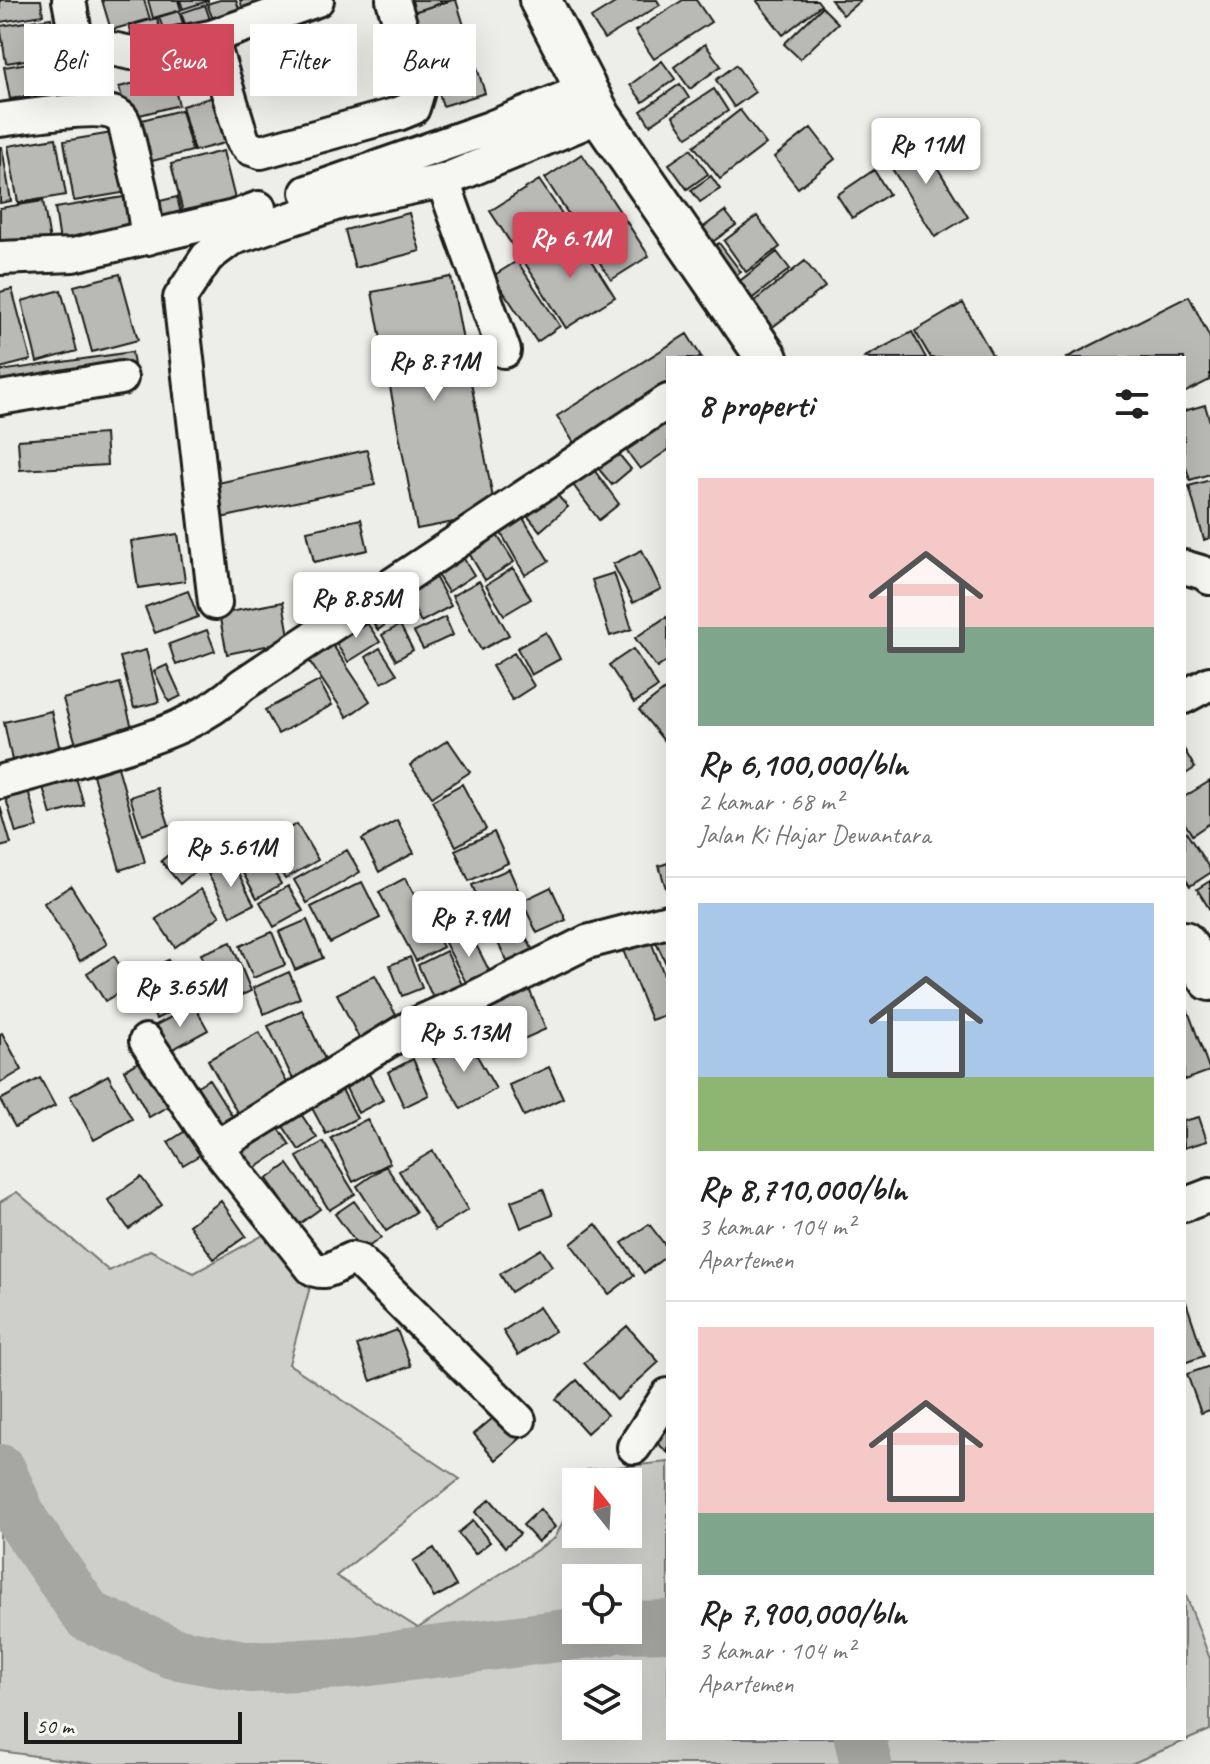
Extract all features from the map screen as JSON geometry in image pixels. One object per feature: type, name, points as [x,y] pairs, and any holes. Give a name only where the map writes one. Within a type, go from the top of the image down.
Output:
[{"type":"main road","points":[[540,0],[593,103],[752,353]]},
{"type":"street","points":[[69,0],[76,38],[83,43],[130,53]]},
{"type":"street","points":[[234,29],[317,0]]},
{"type":"street","points":[[229,96],[243,141],[249,148],[261,152],[413,108],[419,88],[393,0]]},
{"type":"street","points":[[215,603],[180,298],[207,257],[231,239],[341,202],[443,181],[593,103]]},
{"type":"street","points":[[0,258],[73,255],[234,217],[490,128],[593,103]]},
{"type":"street","points":[[0,120],[77,110],[120,116],[125,125],[141,192],[148,238]]},
{"type":"street","points":[[443,181],[504,351]]},
{"type":"street","points":[[0,398],[121,378]]},
{"type":"street","points":[[0,782],[162,735],[196,720],[224,702],[242,685],[666,402]]},
{"type":"street","points":[[1186,568],[1210,578]]},
{"type":"street","points":[[1186,696],[1210,683]]},
{"type":"street","points":[[216,1147],[414,1025],[587,942],[666,922]]},
{"type":"street","points":[[146,1041],[216,1147],[312,1268],[318,1272],[327,1271],[351,1259],[359,1261],[519,1420]]},
{"type":"street","points":[[1186,1204],[1210,1195]]},
{"type":"street","points":[[634,1447],[666,1398]]},
{"type":"shaded area","points":[[17,1192],[109,1271],[150,1250],[194,1273],[291,1220],[319,1254],[289,1364],[460,1479],[336,1576],[418,1628],[555,1538],[562,1523],[562,1548],[642,1548],[642,1468],[607,1468],[666,1462],[666,1740],[1186,1740],[1186,1595],[1210,1659],[1210,1730],[1131,1764],[92,1764],[0,1751],[0,1202]]},
{"type":"building","points":[[0,0],[41,0],[43,15],[0,22]]},
{"type":"building","points":[[102,0],[144,0],[150,19],[114,29],[114,24],[109,24]]},
{"type":"building","points":[[148,0],[178,0],[181,10],[153,18]]},
{"type":"building","points":[[180,0],[208,0],[208,1],[183,9]]},
{"type":"building","points":[[236,0],[244,23],[234,26],[234,24],[215,24],[207,4]]},
{"type":"building","points":[[240,0],[269,0],[247,22]]},
{"type":"building","points":[[410,0],[450,0],[414,12]]},
{"type":"building","points":[[456,0],[463,24],[417,24],[413,12]]},
{"type":"building","points":[[620,0],[657,0],[660,5],[604,39],[591,18]]},
{"type":"building","points":[[683,0],[696,0],[711,22],[654,59],[635,31]]},
{"type":"building","points":[[758,0],[817,0],[821,5],[783,35]]},
{"type":"building","points":[[831,0],[861,0],[843,15]]},
{"type":"building","points":[[205,5],[212,24],[185,24],[181,13]]},
{"type":"building","points":[[822,7],[838,23],[800,59],[784,44]]},
{"type":"building","points":[[179,11],[183,24],[161,24],[159,17]]},
{"type":"building","points":[[51,18],[52,24],[24,24],[24,60],[6,63],[0,26]]},
{"type":"building","points":[[157,18],[159,24],[136,24]]},
{"type":"building","points":[[705,44],[721,66],[690,89],[674,67]]},
{"type":"building","points":[[662,61],[675,79],[643,102],[630,85]]},
{"type":"building","points":[[24,64],[24,96],[28,96],[10,99],[4,67]]},
{"type":"building","points":[[476,64],[485,93],[476,96]]},
{"type":"building","points":[[736,65],[755,92],[734,107],[716,80]]},
{"type":"building","points":[[130,84],[130,96],[177,96],[179,105],[128,118],[119,87]]},
{"type":"building","points":[[680,84],[689,98],[650,125],[641,111]]},
{"type":"building","points":[[714,89],[728,111],[687,137],[673,116]]},
{"type":"building","points":[[225,96],[236,140],[194,151],[182,106]]},
{"type":"building","points":[[440,96],[475,96],[443,106]]},
{"type":"building","points":[[181,110],[192,151],[140,164],[130,123]]},
{"type":"building","points":[[740,110],[766,144],[720,179],[694,146]]},
{"type":"building","points":[[811,128],[835,159],[798,188],[774,157]]},
{"type":"building","points":[[118,132],[128,192],[74,201],[64,141]]},
{"type":"building","points":[[917,135],[968,217],[935,237],[884,156]]},
{"type":"building","points":[[56,138],[66,195],[18,203],[8,146]]},
{"type":"building","points":[[0,147],[11,201],[0,203]]},
{"type":"building","points":[[691,149],[708,174],[687,189],[669,164]]},
{"type":"building","points":[[223,151],[238,211],[186,224],[171,164]]},
{"type":"building","points":[[582,154],[649,256],[611,280],[545,178]]},
{"type":"building","points":[[874,170],[889,194],[852,218],[837,195]]},
{"type":"building","points":[[711,176],[720,189],[700,202],[691,190]]},
{"type":"building","points":[[539,180],[571,227],[521,259],[490,211]]},
{"type":"building","points":[[124,197],[131,237],[61,249],[55,208]]},
{"type":"building","points":[[177,197],[184,226],[154,233],[147,204]]},
{"type":"building","points":[[43,201],[51,247],[0,256],[0,208]]},
{"type":"building","points":[[725,211],[736,225],[711,243],[701,229]]},
{"type":"building","points":[[409,213],[420,251],[355,268],[345,230]]},
{"type":"building","points":[[757,216],[780,247],[746,272],[724,241]]},
{"type":"building","points":[[574,232],[615,297],[566,328],[525,263]]},
{"type":"building","points":[[719,243],[741,272],[726,283],[704,253]]},
{"type":"building","points":[[777,252],[790,269],[745,304],[732,287]]},
{"type":"building","points":[[517,261],[560,326],[537,342],[493,276]]},
{"type":"building","points":[[805,261],[825,287],[762,335],[743,310]]},
{"type":"building","points":[[120,274],[138,340],[92,352],[74,286]]},
{"type":"building","points":[[451,277],[496,514],[417,529],[372,292]]},
{"type":"building","points":[[12,289],[31,360],[0,368],[0,292]]},
{"type":"building","points":[[61,290],[77,351],[37,362],[22,301]]},
{"type":"building","points":[[1189,296],[1210,338],[1210,380],[1186,392],[1186,356],[1070,356]]},
{"type":"building","points":[[963,303],[993,356],[930,356],[915,331]]},
{"type":"building","points":[[912,332],[925,356],[867,356]]},
{"type":"building","points":[[687,334],[701,356],[666,356],[666,397],[579,451],[557,416]]},
{"type":"building","points":[[132,352],[135,372],[0,391],[0,371]]},
{"type":"building","points":[[1205,405],[1210,422],[1210,474],[1190,480],[1186,467],[1186,410]]},
{"type":"building","points":[[666,413],[666,451],[640,469],[620,442]]},
{"type":"building","points":[[105,434],[107,465],[20,470],[18,440]]},
{"type":"building","points":[[608,441],[631,469],[612,485],[588,456]]},
{"type":"building","points":[[367,450],[375,485],[216,519],[209,485]]},
{"type":"building","points":[[589,463],[619,504],[599,520],[568,478]]},
{"type":"building","points":[[1210,480],[1210,538],[1204,540],[1189,486]]},
{"type":"building","points":[[548,485],[568,507],[540,531],[521,508]]},
{"type":"building","points":[[520,513],[549,561],[525,575],[497,526]]},
{"type":"building","points":[[361,519],[368,550],[314,562],[307,531]]},
{"type":"building","points":[[178,534],[185,581],[138,588],[131,541]]},
{"type":"building","points":[[497,535],[514,562],[485,580],[469,553]]},
{"type":"building","points":[[642,550],[661,589],[633,603],[613,564]]},
{"type":"building","points":[[459,551],[474,575],[448,592],[433,568]]},
{"type":"building","points":[[513,568],[531,599],[504,615],[486,585]]},
{"type":"building","points":[[433,573],[451,606],[421,622],[403,588]]},
{"type":"building","points":[[614,573],[632,629],[610,636],[592,580]]},
{"type":"building","points":[[479,581],[509,635],[481,650],[452,596]]},
{"type":"building","points":[[188,591],[198,617],[155,633],[145,607]]},
{"type":"building","points":[[387,594],[401,613],[378,630],[364,610]]},
{"type":"building","points":[[283,602],[290,641],[227,654],[219,614]]},
{"type":"building","points":[[363,617],[380,642],[348,662],[332,637]]},
{"type":"building","points":[[445,617],[453,635],[423,649],[414,632]]},
{"type":"building","points":[[666,617],[666,661],[657,668],[635,638]]},
{"type":"building","points":[[400,625],[413,650],[396,660],[382,635]]},
{"type":"building","points":[[207,630],[215,651],[176,665],[169,644]]},
{"type":"building","points":[[546,632],[560,659],[531,675],[517,648]]},
{"type":"building","points":[[330,641],[370,701],[347,717],[306,656]]},
{"type":"building","points":[[380,648],[397,674],[382,683],[366,657]]},
{"type":"building","points":[[633,649],[658,687],[634,703],[609,665]]},
{"type":"building","points":[[146,650],[159,702],[134,708],[120,657]]},
{"type":"building","points":[[514,653],[534,686],[512,700],[492,666]]},
{"type":"building","points":[[167,665],[181,696],[169,702],[154,671]]},
{"type":"building","points":[[319,681],[332,705],[278,734],[265,710]]},
{"type":"building","points":[[120,683],[135,739],[79,755],[63,699]]},
{"type":"building","points":[[666,689],[666,744],[639,710]]},
{"type":"building","points":[[51,711],[62,759],[14,770],[4,722]]},
{"type":"building","points":[[448,740],[470,772],[432,797],[410,765]]},
{"type":"building","points":[[1186,752],[1195,768],[1186,774]]},
{"type":"building","points":[[72,764],[84,805],[51,815],[39,773]]},
{"type":"building","points":[[118,767],[145,862],[120,870],[93,775]]},
{"type":"building","points":[[1210,781],[1210,823],[1192,835],[1186,825],[1186,796]]},
{"type":"building","points":[[462,784],[486,829],[456,846],[432,801]]},
{"type":"building","points":[[27,786],[38,827],[16,833],[4,792]]},
{"type":"building","points":[[157,788],[169,825],[142,835],[130,797]]},
{"type":"building","points":[[0,806],[11,844],[0,847]]},
{"type":"building","points":[[397,820],[414,853],[379,872],[362,839]]},
{"type":"building","points":[[297,824],[318,860],[285,879],[265,843]]},
{"type":"building","points":[[494,832],[508,863],[469,881],[455,850]]},
{"type":"building","points":[[1186,832],[1210,869],[1210,873],[1190,886],[1186,880]]},
{"type":"building","points":[[192,835],[211,857],[180,884],[161,861]]},
{"type":"building","points":[[259,846],[281,884],[257,898],[235,859]]},
{"type":"building","points":[[347,850],[360,872],[307,903],[294,880]]},
{"type":"building","points":[[232,861],[254,904],[231,916],[208,874]]},
{"type":"building","points":[[666,864],[666,889],[659,866]]},
{"type":"building","points":[[509,869],[520,894],[483,911],[472,885]]},
{"type":"building","points":[[405,878],[443,947],[416,961],[379,892]]},
{"type":"building","points":[[1210,881],[1210,910],[1197,889]]},
{"type":"building","points":[[362,882],[380,918],[330,943],[311,907]]},
{"type":"building","points":[[71,886],[107,944],[80,961],[44,903]]},
{"type":"building","points":[[288,886],[303,911],[274,927],[260,902]]},
{"type":"building","points":[[551,887],[566,920],[537,933],[522,901]]},
{"type":"building","points":[[201,889],[220,916],[175,947],[156,919]]},
{"type":"building","points":[[517,918],[535,955],[510,967],[492,931]]},
{"type":"building","points":[[307,920],[323,958],[295,970],[279,932]]},
{"type":"building","points":[[468,929],[493,978],[470,990],[444,941]]},
{"type":"building","points":[[272,932],[285,965],[253,978],[240,946]]},
{"type":"building","points":[[666,938],[666,964],[656,942]]},
{"type":"building","points":[[650,939],[666,980],[666,1015],[651,1020],[623,950]]},
{"type":"building","points":[[231,942],[251,991],[222,1004],[201,954]]},
{"type":"building","points":[[446,951],[468,997],[439,1011],[418,965]]},
{"type":"building","points":[[114,956],[132,985],[105,1001],[87,973]]},
{"type":"building","points":[[410,957],[422,988],[402,996],[390,965]]},
{"type":"building","points":[[168,960],[190,1002],[156,1019],[134,977]]},
{"type":"building","points":[[289,972],[300,998],[264,1014],[253,988]]},
{"type":"building","points":[[375,975],[400,1023],[361,1042],[337,994]]},
{"type":"building","points":[[529,989],[546,1029],[508,1046],[490,1007]]},
{"type":"building","points":[[194,1005],[208,1030],[166,1053],[152,1027]]},
{"type":"building","points":[[302,1010],[330,1070],[296,1086],[268,1026]]},
{"type":"building","points":[[1186,1012],[1210,1071],[1186,1079]]},
{"type":"building","points":[[259,1032],[290,1088],[239,1116],[208,1060]]},
{"type":"building","points":[[0,1034],[22,1070],[0,1083]]},
{"type":"building","points":[[468,1040],[496,1089],[461,1109],[433,1059]]},
{"type":"building","points":[[152,1055],[177,1101],[149,1117],[124,1070]]},
{"type":"building","points":[[413,1059],[429,1095],[404,1107],[388,1072]]},
{"type":"building","points":[[549,1067],[563,1098],[524,1116],[509,1085]]},
{"type":"building","points":[[369,1074],[383,1100],[358,1113],[345,1086]]},
{"type":"building","points":[[108,1075],[132,1119],[94,1140],[70,1096]]},
{"type":"building","points":[[40,1078],[55,1106],[15,1127],[0,1100]]},
{"type":"building","points":[[209,1079],[236,1122],[216,1134],[189,1091]]},
{"type":"building","points":[[338,1082],[357,1118],[326,1134],[307,1099]]},
{"type":"building","points":[[295,1105],[317,1138],[299,1150],[277,1117]]},
{"type":"building","points":[[1199,1117],[1207,1141],[1186,1147],[1186,1120]]},
{"type":"building","points":[[367,1119],[390,1163],[353,1182],[331,1138]]},
{"type":"building","points":[[276,1124],[290,1145],[251,1171],[237,1151]]},
{"type":"building","points":[[195,1125],[210,1149],[183,1165],[168,1142]]},
{"type":"building","points":[[323,1142],[355,1194],[329,1210],[297,1157]]},
{"type":"building","points":[[433,1151],[468,1210],[435,1230],[399,1171]]},
{"type":"building","points":[[288,1164],[320,1209],[299,1224],[267,1179]]},
{"type":"building","points":[[386,1166],[416,1212],[386,1231],[357,1186]]},
{"type":"building","points":[[141,1177],[162,1205],[129,1229],[108,1200]]},
{"type":"building","points":[[543,1189],[553,1215],[521,1228],[511,1201]]},
{"type":"building","points":[[221,1201],[246,1236],[214,1259],[189,1225]]},
{"type":"building","points":[[354,1201],[381,1238],[362,1251],[335,1214]]},
{"type":"building","points":[[596,1224],[634,1275],[609,1294],[571,1244]]},
{"type":"building","points":[[649,1224],[666,1246],[666,1256],[644,1273],[622,1243]]},
{"type":"building","points":[[541,1249],[552,1266],[511,1292],[500,1274]]},
{"type":"building","points":[[1186,1302],[1204,1356],[1186,1362]]},
{"type":"building","points":[[539,1307],[555,1331],[518,1355],[503,1331]]},
{"type":"building","points":[[627,1326],[659,1362],[617,1400],[584,1363]]},
{"type":"building","points":[[397,1330],[411,1366],[371,1381],[357,1345]]},
{"type":"building","points":[[1210,1366],[1210,1410],[1201,1413],[1187,1374]]},
{"type":"building","points":[[577,1380],[607,1415],[587,1433],[556,1399]]},
{"type":"building","points":[[500,1412],[522,1437],[496,1460],[474,1434]]},
{"type":"building","points":[[666,1425],[666,1451],[653,1439]]},
{"type":"building","points":[[490,1499],[520,1534],[505,1547],[475,1512]]},
{"type":"building","points":[[540,1509],[555,1527],[538,1542],[523,1525]]},
{"type":"building","points":[[473,1521],[490,1542],[475,1554],[458,1533]]},
{"type":"building","points":[[434,1548],[456,1586],[434,1598],[413,1561]]},
{"type":"waterway","points":[[0,1470],[23,1522],[88,1616],[173,1653],[250,1667],[346,1663],[562,1636]]},
{"type":"waterway","points":[[642,1627],[666,1626]]},
{"type":"waterway","points":[[860,1740],[866,1764]]}]
